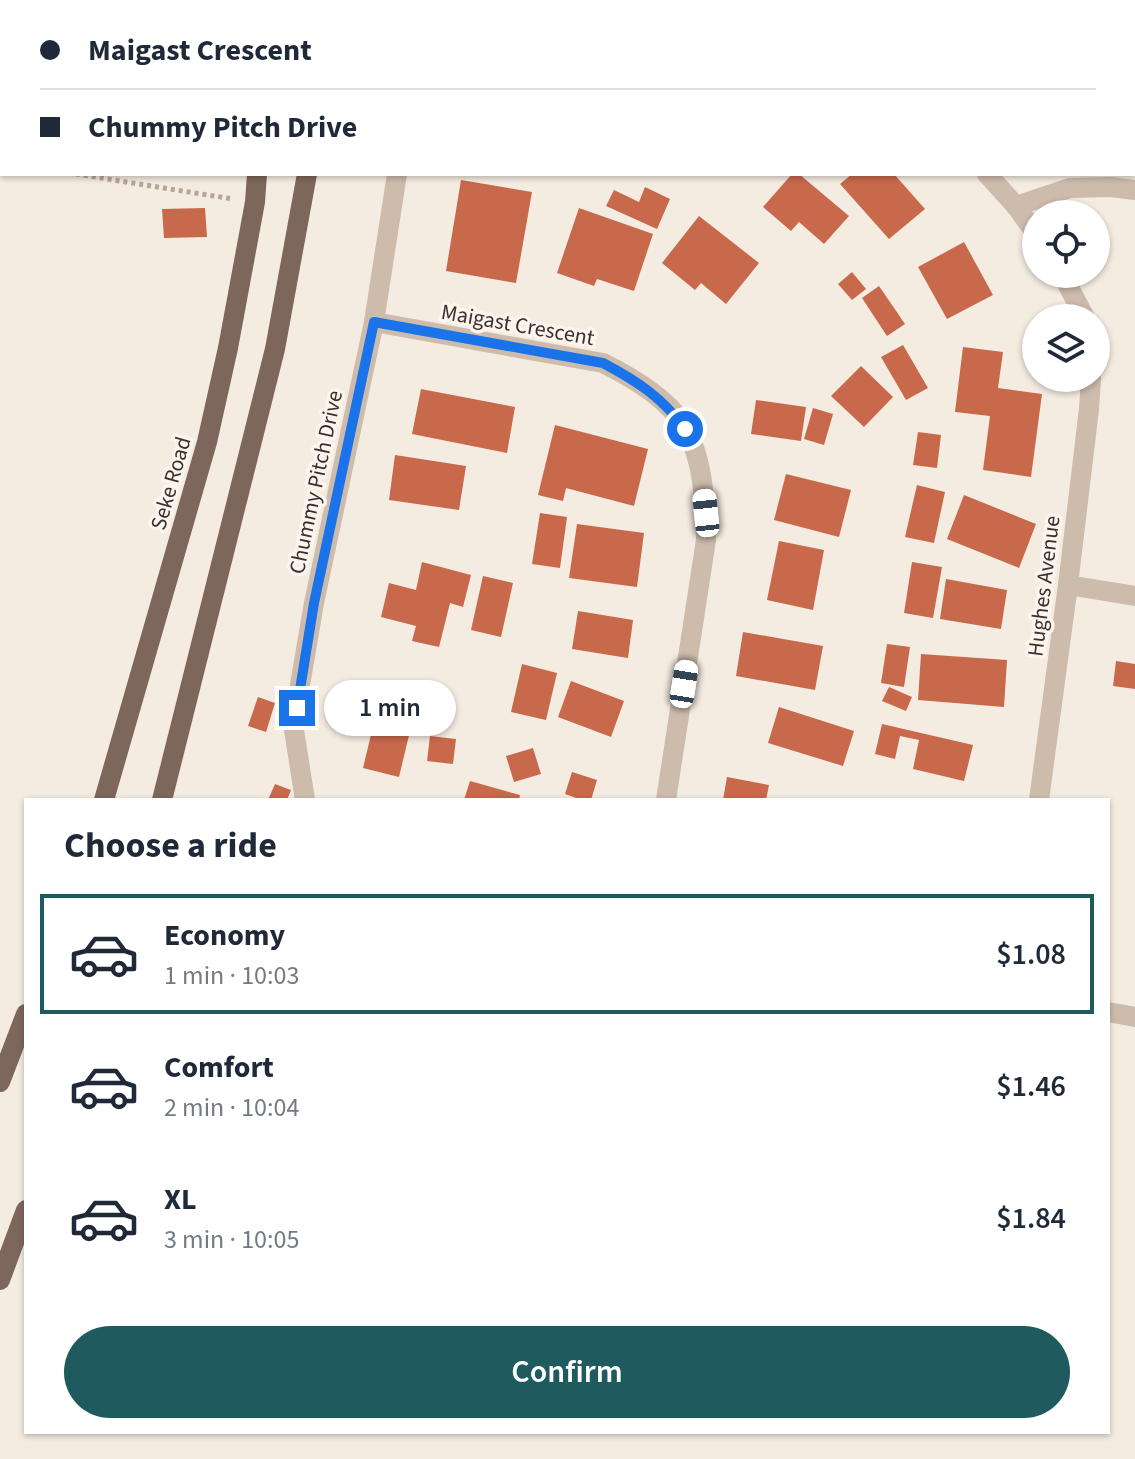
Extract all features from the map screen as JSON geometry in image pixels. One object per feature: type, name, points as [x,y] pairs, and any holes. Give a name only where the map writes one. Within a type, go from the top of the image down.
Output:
[{"type":"main road","name":"Seke Road","points":[[105,798],[207,442],[228,348],[255,202],[257,176]]},
{"type":"main road","points":[[163,798],[275,349],[307,176]]},
{"type":"main road","points":[[0,1082],[24,1019]]},
{"type":"main road","points":[[0,1280],[24,1215]]},
{"type":"street","name":"Chummy Pitch Drive","points":[[305,798],[294,730],[300,685],[314,603],[374,322],[397,176]]},
{"type":"street","points":[[989,176],[1022,214]]},
{"type":"street","points":[[1016,206],[1070,188],[1135,190]]},
{"type":"street","name":"Maigast Crescent","points":[[374,322],[603,363],[630,377],[671,409],[685,429],[701,467],[706,540],[666,798]]},
{"type":"street","name":"Hughes Avenue","points":[[1039,798],[1090,392]]},
{"type":"street","points":[[1068,585],[1135,596]]},
{"type":"street","points":[[1110,1012],[1135,1017]]},
{"type":"path","points":[[89,176],[255,202]]},
{"type":"building","points":[[790,176],[801,176],[849,216],[824,244],[799,222],[791,231],[763,207]]},
{"type":"building","points":[[850,176],[896,176],[925,209],[889,239],[840,184]]},
{"type":"building","points":[[461,180],[532,192],[516,283],[446,271]]},
{"type":"building","points":[[645,187],[670,199],[657,229],[606,206],[614,190],[639,202]]},
{"type":"building","points":[[205,208],[207,237],[164,238],[162,209]]},
{"type":"building","points":[[579,208],[653,234],[634,291],[597,279],[594,286],[557,273]]},
{"type":"building","points":[[699,216],[759,263],[726,304],[701,283],[695,290],[662,263]]},
{"type":"building","points":[[964,242],[993,295],[947,319],[918,267]]},
{"type":"building","points":[[852,272],[866,289],[852,300],[838,284]]},
{"type":"building","points":[[879,286],[905,324],[887,336],[862,298]]},
{"type":"building","points":[[903,345],[928,388],[906,400],[881,357]]},
{"type":"building","points":[[963,347],[1003,352],[998,388],[1042,394],[1031,477],[983,470],[990,416],[955,412]]},
{"type":"building","points":[[861,366],[893,397],[864,427],[831,396]]},
{"type":"building","points":[[421,389],[515,407],[507,453],[412,434]]},
{"type":"building","points":[[756,400],[806,407],[801,441],[751,434]]},
{"type":"building","points":[[813,408],[833,414],[824,445],[804,439]]},
{"type":"building","points":[[555,425],[648,449],[634,506],[566,488],[563,501],[538,495]]},
{"type":"building","points":[[918,432],[941,435],[937,468],[913,465]]},
{"type":"building","points":[[395,455],[466,466],[459,510],[389,500]]},
{"type":"building","points":[[786,474],[851,490],[839,537],[774,520]]},
{"type":"building","points":[[917,485],[945,492],[934,543],[905,537]]},
{"type":"building","points":[[964,495],[1036,524],[1019,568],[947,539]]},
{"type":"building","points":[[540,513],[567,517],[560,568],[532,564]]},
{"type":"building","points":[[577,524],[644,533],[637,587],[569,578]]},
{"type":"building","points":[[779,541],[824,550],[813,610],[767,600]]},
{"type":"building","points":[[422,562],[471,575],[463,607],[450,603],[439,647],[412,641],[416,626],[381,617],[389,583],[416,590]]},
{"type":"building","points":[[912,562],[942,567],[933,618],[904,613]]},
{"type":"building","points":[[483,576],[513,583],[501,637],[471,630]]},
{"type":"building","points":[[946,579],[1007,590],[1001,629],[940,619]]},
{"type":"building","points":[[578,611],[633,620],[628,658],[572,649]]},
{"type":"building","points":[[743,632],[823,646],[815,690],[736,676]]},
{"type":"building","points":[[887,644],[910,647],[904,687],[881,683]]},
{"type":"building","points":[[921,654],[1007,660],[1004,707],[918,700]]},
{"type":"building","points":[[1116,661],[1135,664],[1135,689],[1113,686]]},
{"type":"building","points":[[522,664],[557,673],[546,720],[511,712]]},
{"type":"building","points":[[571,681],[624,701],[611,737],[558,717]]},
{"type":"building","points":[[889,687],[912,697],[906,711],[882,701]]},
{"type":"building","points":[[381,693],[417,702],[399,777],[363,768]]},
{"type":"building","points":[[258,697],[275,703],[266,732],[248,726]]},
{"type":"building","points":[[779,707],[854,731],[843,766],[768,743]]},
{"type":"building","points":[[882,724],[973,745],[964,781],[913,769],[919,740],[900,736],[895,759],[875,754]]},
{"type":"building","points":[[430,736],[456,739],[453,764],[427,761]]},
{"type":"building","points":[[533,748],[541,774],[514,782],[506,756]]},
{"type":"building","points":[[572,772],[597,780],[592,798],[565,794]]},
{"type":"building","points":[[727,777],[769,785],[766,798],[723,798]]},
{"type":"building","points":[[470,781],[520,795],[519,798],[465,798]]},
{"type":"building","points":[[275,784],[291,790],[288,798],[269,798]]},
{"type":"route","points":[[297,708],[314,603],[374,322],[603,363],[630,377],[671,409],[685,429]]}]
